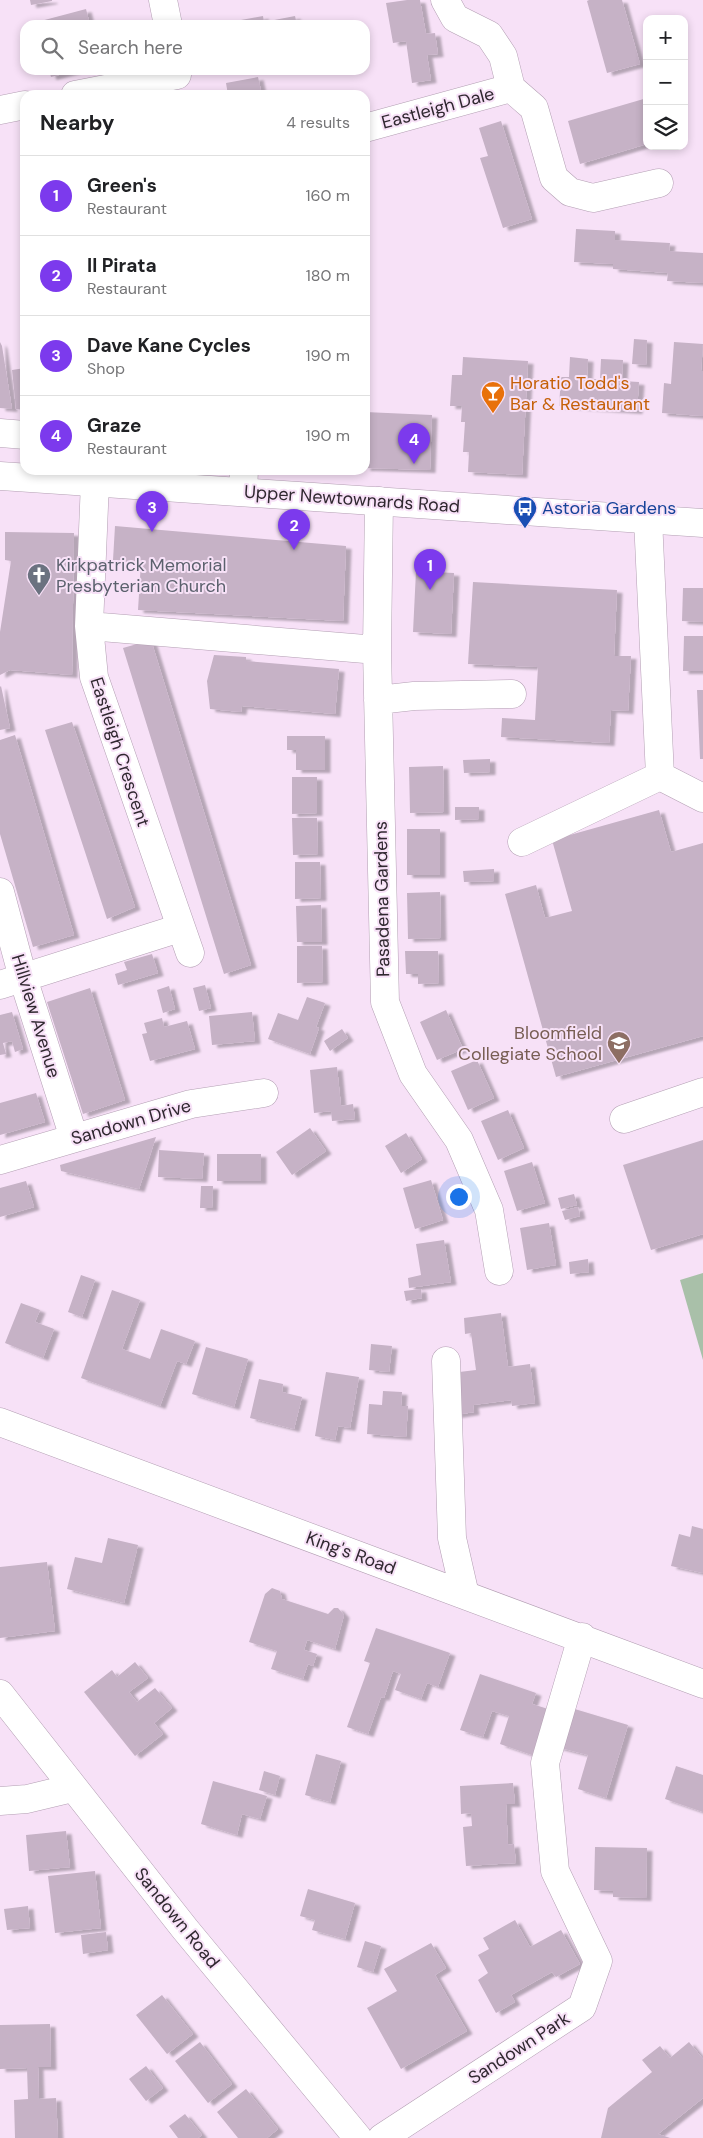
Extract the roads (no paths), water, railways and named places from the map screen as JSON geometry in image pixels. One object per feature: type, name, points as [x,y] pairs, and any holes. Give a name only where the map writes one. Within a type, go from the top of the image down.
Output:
[{"type":"street","points":[[163,0],[167,20]]},
{"type":"street","name":"Eastleigh Dale","points":[[445,0],[455,18],[489,35],[503,56],[511,88],[534,108],[554,178],[570,192],[593,198],[659,183]]},
{"type":"street","points":[[109,90],[178,80]]},
{"type":"street","name":"Eastleigh Dale","points":[[370,127],[511,88]]},
{"type":"street","points":[[0,110],[20,106]]},
{"type":"street","points":[[0,434],[20,435]]},
{"type":"street","name":"Upper Newtownards Road","points":[[0,476],[95,482],[244,481],[379,501],[703,523]]},
{"type":"street","name":"Eastleigh Crescent","points":[[95,482],[89,626],[94,677],[180,928],[190,952]]},
{"type":"street","name":"Pasadena Gardens","points":[[379,501],[377,650],[385,1002],[413,1074],[459,1140],[489,1210],[499,1271]]},
{"type":"street","points":[[648,519],[660,776]]},
{"type":"street","points":[[89,626],[377,650]]},
{"type":"street","points":[[378,700],[414,696],[512,694]]},
{"type":"street","points":[[660,776],[703,798]]},
{"type":"street","points":[[522,842],[660,776]]},
{"type":"street","name":"Hillview Avenue","points":[[0,892],[11,982],[74,1138]]},
{"type":"street","points":[[11,982],[180,928]]},
{"type":"street","points":[[624,1119],[703,1092]]},
{"type":"street","name":"Sandown Drive","points":[[0,1160],[191,1104],[264,1093]]},
{"type":"street","points":[[446,1361],[452,1538],[465,1595]]},
{"type":"street","name":"King's Road","points":[[0,1422],[582,1637],[703,1684]]},
{"type":"street","name":"Sandown Park","points":[[382,2138],[582,2007],[598,1961],[555,1871],[545,1763],[582,1637]]},
{"type":"street","name":"Sandown Road","points":[[0,1694],[186,1929],[358,2138]]},
{"type":"street","points":[[0,1801],[26,1798],[74,1788]]},
{"type":"place","name":"Horatio Todd's Bar & Restaurant","points":[[493,414]]},
{"type":"place","name":"Graze","points":[[414,464]]},
{"type":"place","name":"Astoria Gardens","points":[[525,529]]},
{"type":"place","name":"Dave Kane Cycles","points":[[152,532]]},
{"type":"place","name":"Il Pirata","points":[[294,550]]},
{"type":"place","name":"Green's","points":[[430,590]]},
{"type":"place","name":"Kirkpatrick Memorial Presbyterian Church","points":[[39,596]]},
{"type":"place","name":"Bloomfield Collegiate School","points":[[619,1064]]}]
